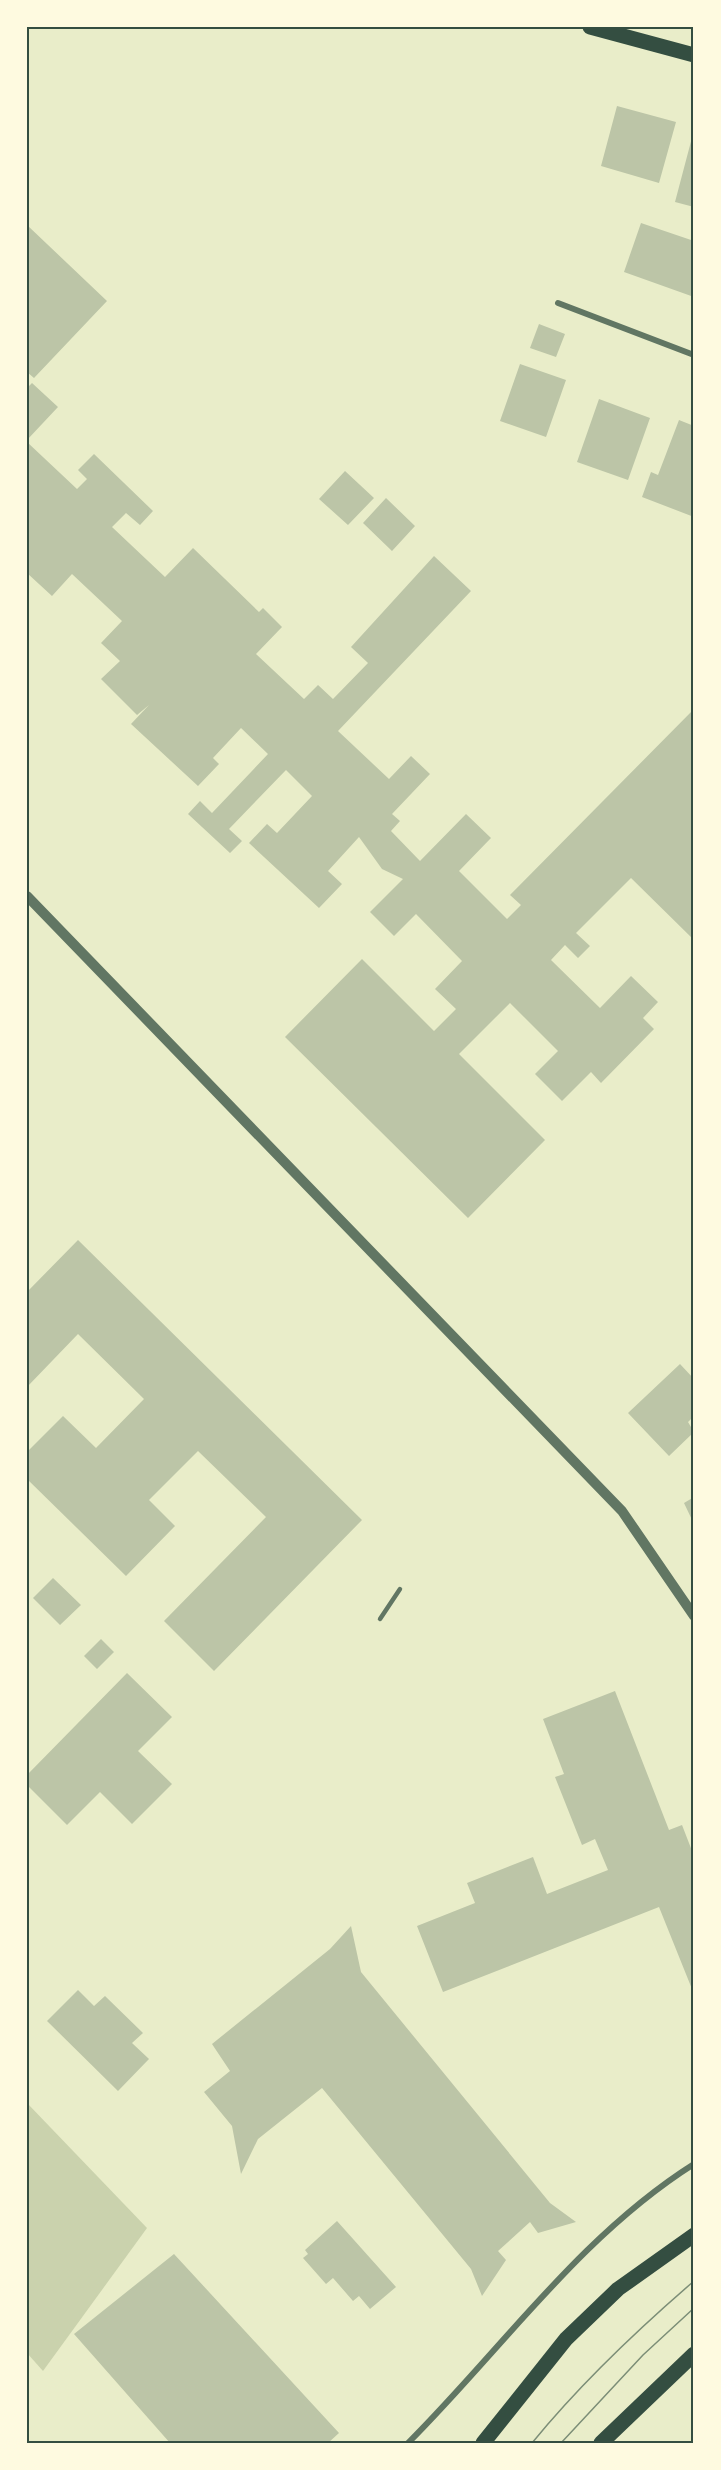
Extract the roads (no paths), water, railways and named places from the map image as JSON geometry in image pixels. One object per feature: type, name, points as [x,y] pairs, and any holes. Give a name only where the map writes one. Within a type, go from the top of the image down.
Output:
[{"type":"main road","points":[[590,27],[694,55]]},
{"type":"main road","points":[[483,2443],[566,2339],[618,2289],[694,2235]]},
{"type":"main road","points":[[601,2443],[694,2354]]},
{"type":"street","points":[[558,303],[694,355]]},
{"type":"street","points":[[27,896],[622,1511],[694,1615]]},
{"type":"street","points":[[408,2443],[596,2242],[644,2201],[694,2164]]},
{"type":"lane","points":[[380,1618],[400,1589]]},
{"type":"tram line","points":[[532,2443],[610,2358],[694,2281]]},
{"type":"tram line","points":[[561,2443],[643,2355],[694,2308]]}]
